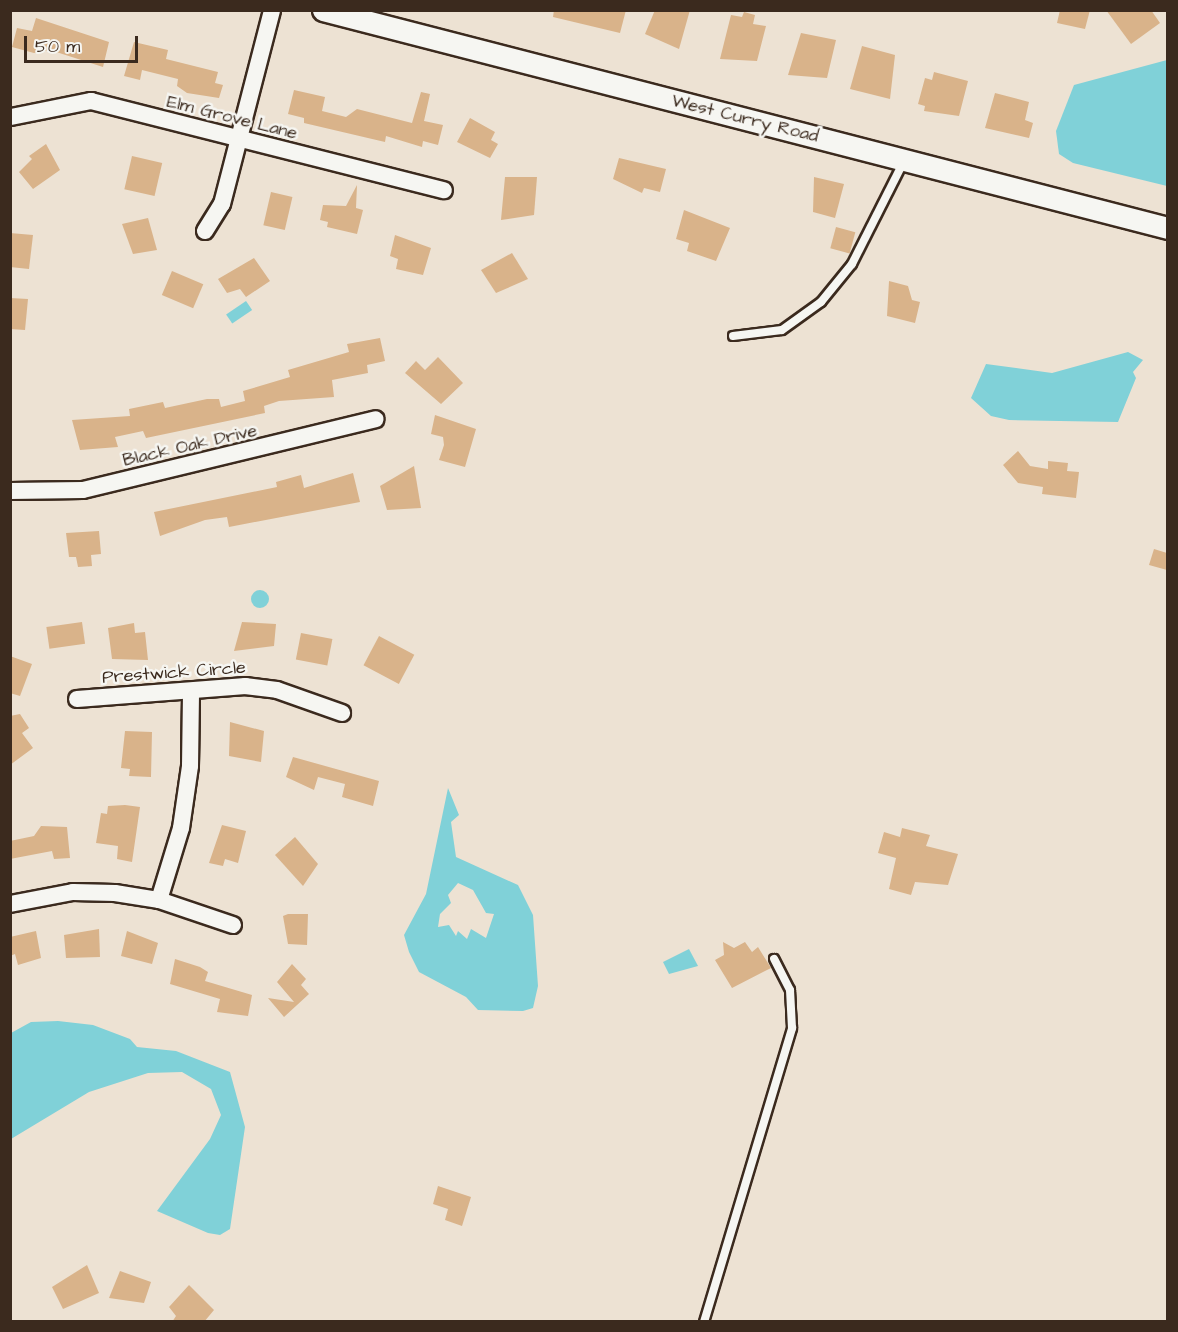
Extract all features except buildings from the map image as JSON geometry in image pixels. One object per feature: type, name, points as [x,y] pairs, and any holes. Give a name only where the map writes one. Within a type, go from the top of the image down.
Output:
[{"type":"street","points":[[205,231],[222,204],[272,10]]},
{"type":"street","name":"West Curry Road","points":[[323,10],[1167,228]]},
{"type":"street","name":"Elm Grove Lane","points":[[11,117],[91,100],[240,141],[444,190]]},
{"type":"street","name":"Black Oak Drive","points":[[10,491],[83,490],[376,419]]},
{"type":"street","name":"Prestwick Circle","points":[[77,699],[245,686],[277,690],[342,713]]},
{"type":"street","points":[[159,900],[181,828],[190,766],[191,691]]},
{"type":"street","points":[[10,904],[73,892],[159,900],[232,925]]},
{"type":"lane","points":[[733,336],[782,330],[821,302],[852,264],[905,160]]},
{"type":"lane","points":[[704,1322],[792,1028],[790,990],[774,958]]},
{"type":"water","points":[[1167,60],[1167,186],[1073,163],[1059,154],[1056,131],[1074,85]]},
{"type":"water","points":[[246,301],[252,310],[232,324],[226,314]]},
{"type":"water","points":[[1128,352],[1143,360],[1133,372],[1136,378],[1118,422],[1009,420],[991,416],[971,398],[986,364],[1052,373]]},
{"type":"water","points":[[256,590],[264,590],[269,595],[267,606],[256,608],[251,603],[251,595]]},
{"type":"water","points":[[448,788],[459,815],[451,822],[456,857],[518,885],[533,915],[538,986],[533,1008],[523,1011],[478,1010],[466,997],[419,972],[404,935],[426,894]],"holes":[[[458,883],[473,890],[486,913],[494,914],[486,938],[471,929],[467,939],[458,931],[456,936],[449,925],[438,927],[440,914],[451,903],[448,895]]]},
{"type":"water","points":[[689,949],[698,966],[669,974],[663,962]]},
{"type":"water","points":[[58,1021],[93,1025],[130,1039],[137,1047],[176,1051],[230,1072],[245,1127],[230,1229],[220,1235],[208,1233],[157,1211],[210,1139],[221,1115],[211,1089],[182,1072],[148,1073],[89,1092],[11,1139],[11,1033],[31,1022]]}]
